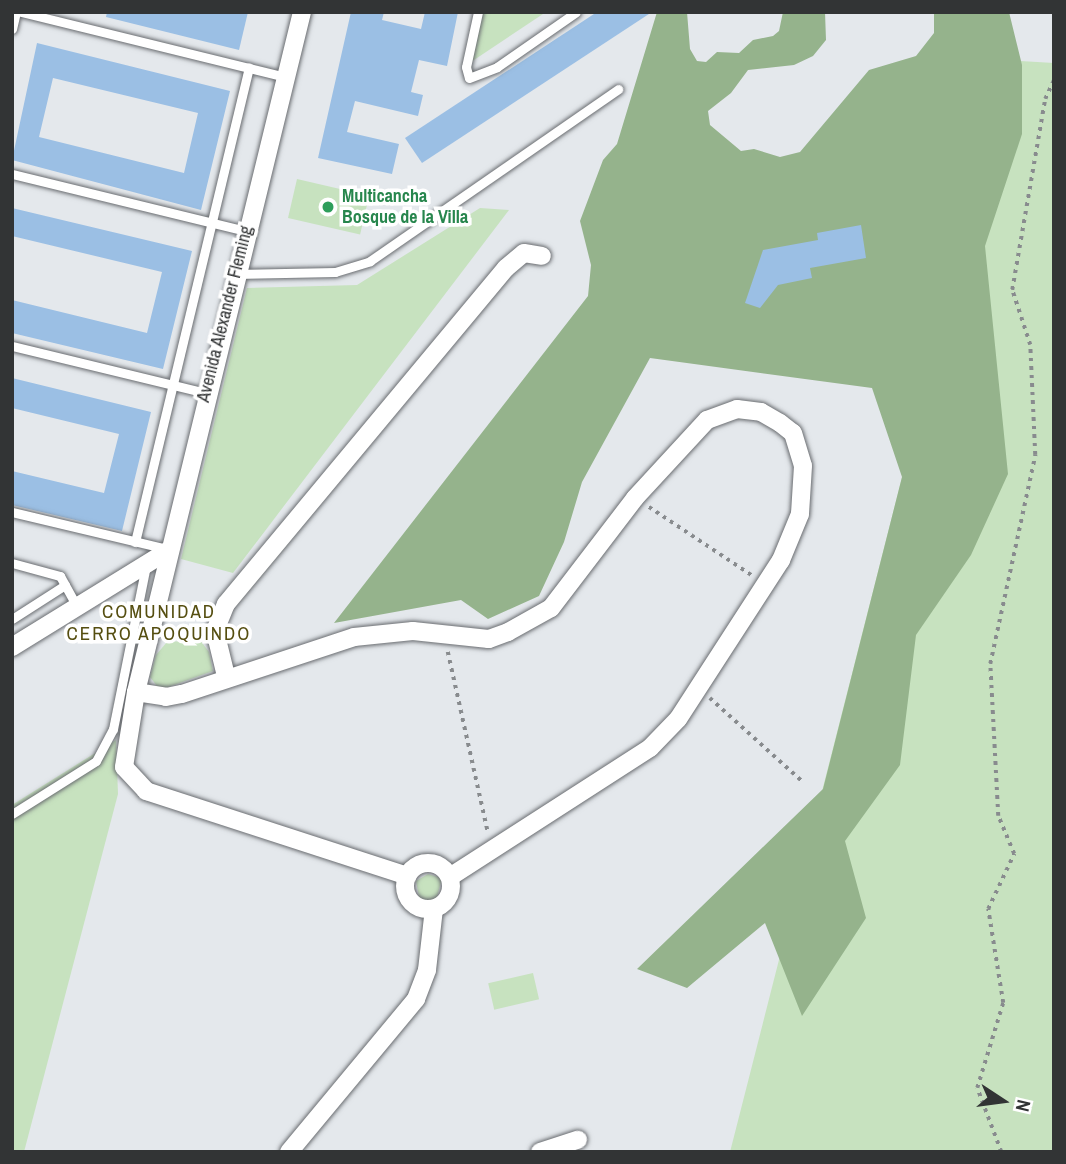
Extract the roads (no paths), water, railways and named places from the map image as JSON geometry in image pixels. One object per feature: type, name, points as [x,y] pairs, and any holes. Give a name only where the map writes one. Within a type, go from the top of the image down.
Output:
[{"type":"street","name":"Avenida Alexander Fleming","points":[[302,12],[245,230],[153,617],[136,692],[124,767],[138,786],[408,876]]},
{"type":"street","points":[[226,676],[215,631],[226,604],[506,268],[524,254],[542,256]]},
{"type":"street","points":[[136,692],[166,697],[182,694],[226,676],[354,636],[400,631],[489,639],[542,615],[635,498],[707,420],[723,411],[761,412],[780,423],[793,433],[803,466],[804,488],[793,535],[765,584],[678,719],[650,748],[450,877]]},
{"type":"street","points":[[12,647],[169,550]]},
{"type":"street","points":[[289,1152],[416,999],[428,970],[434,909],[450,895],[450,877],[441,866],[427,863],[408,876],[405,886],[411,902],[434,909]]},
{"type":"street","points":[[540,1152],[578,1140]]},
{"type":"lane","points":[[12,29],[19,12],[285,77]]},
{"type":"lane","points":[[478,12],[466,67],[469,78],[497,67],[576,12]]},
{"type":"lane","points":[[135,542],[249,67]]},
{"type":"lane","points":[[235,275],[335,272],[370,261],[618,89]]},
{"type":"lane","points":[[12,174],[245,230]]},
{"type":"lane","points":[[12,346],[206,393]]},
{"type":"lane","points":[[12,512],[169,550]]},
{"type":"lane","points":[[12,563],[53,572],[65,585],[78,607]]},
{"type":"lane","points":[[12,814],[96,761],[113,729],[146,564]]},
{"type":"lane","points":[[12,619],[65,585]]},
{"type":"place","name":"Multicancha Bosque de la Villa","points":[[328,207]]},
{"type":"district","name":"COMUNIDAD CERRO APOQUINDO","points":[[159,623]]}]
